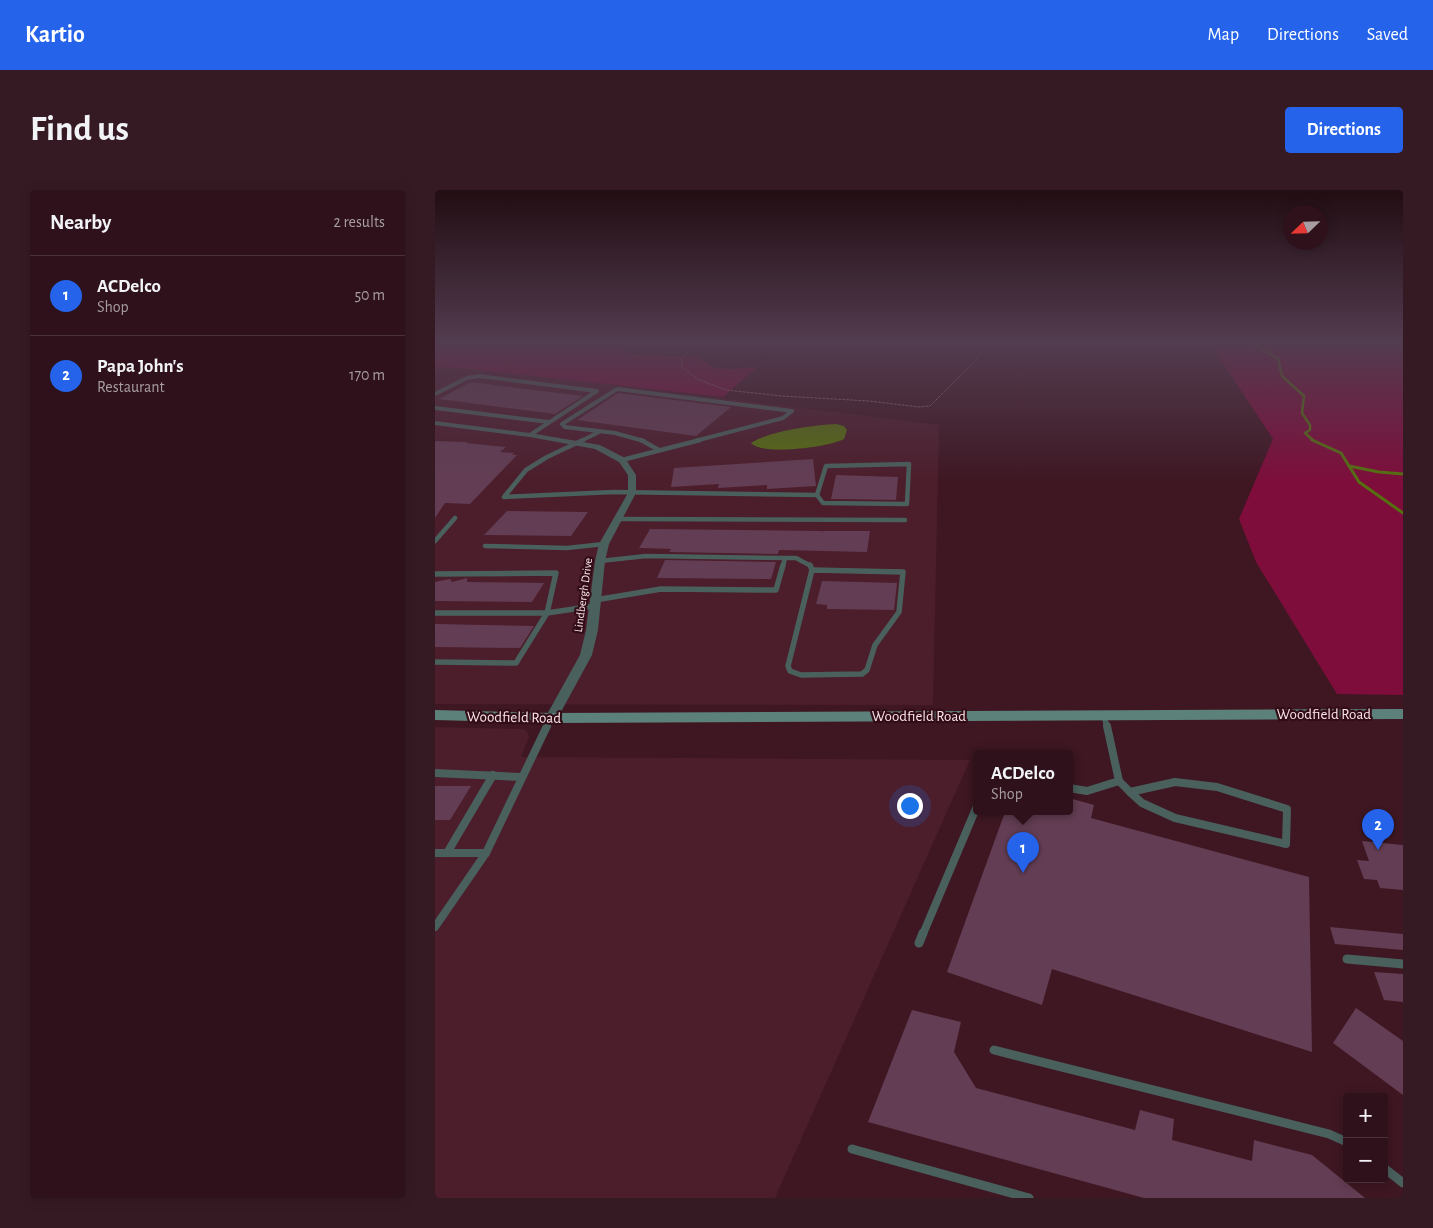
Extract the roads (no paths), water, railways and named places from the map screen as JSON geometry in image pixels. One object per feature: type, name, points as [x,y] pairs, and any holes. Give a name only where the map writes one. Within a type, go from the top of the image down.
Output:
[{"type":"main road","name":"Woodfield Road","points":[[435,715],[551,718],[1403,714]]},
{"type":"street","points":[[435,423],[578,442],[597,447],[622,460],[632,475],[632,493]]},
{"type":"street","name":"Lindbergh Drive","points":[[551,718],[586,655],[592,630],[599,561],[604,544],[632,493]]},
{"type":"lane","points":[[530,435],[597,391],[590,389]]},
{"type":"lane","points":[[617,389],[562,424],[565,427],[646,441],[659,450]]},
{"type":"lane","points":[[617,389],[792,411],[783,418],[622,460]]},
{"type":"lane","points":[[435,408],[549,422]]},
{"type":"lane","points":[[599,432],[526,470],[504,497],[632,493],[817,495]]},
{"type":"lane","points":[[909,464],[907,504],[823,503],[817,495],[826,466],[909,464]]},
{"type":"lane","points":[[435,541],[455,518]]},
{"type":"lane","points":[[618,519],[905,520]]},
{"type":"lane","points":[[485,546],[567,548],[604,544]]},
{"type":"lane","points":[[599,561],[646,556],[785,558],[804,560],[810,564],[812,570],[788,666],[791,671],[801,675],[862,674],[867,670],[875,645],[899,612],[903,572],[812,570]]},
{"type":"lane","points":[[435,613],[547,613],[661,589],[776,590],[785,558]]},
{"type":"lane","points":[[435,574],[557,572],[547,613],[516,663],[435,662]]},
{"type":"lane","points":[[1104,715],[1119,781],[1129,792],[1141,804],[1175,818],[1286,844],[1287,809],[1210,785],[1175,782],[1129,792]]},
{"type":"lane","points":[[435,927],[486,853],[551,718]]},
{"type":"lane","points":[[435,772],[521,777]]},
{"type":"lane","points":[[447,853],[493,775]]},
{"type":"lane","points":[[1073,789],[1087,791],[1119,781]]},
{"type":"lane","points":[[919,943],[973,815]]},
{"type":"lane","points":[[435,853],[486,853]]},
{"type":"lane","points":[[1347,959],[1403,964]]},
{"type":"lane","points":[[994,1050],[1329,1134],[1343,1140]]},
{"type":"lane","points":[[852,1149],[1029,1198]]},
{"type":"lane","points":[[1388,1171],[1403,1183]]},
{"type":"waterway","points":[[1296,389],[1304,396],[1302,413],[1310,425],[1310,430],[1305,433],[1314,441]]},
{"type":"waterway","points":[[1314,441],[1341,453],[1349,466]]},
{"type":"waterway","points":[[1349,466],[1379,472],[1403,474]]},
{"type":"waterway","points":[[1349,466],[1359,482],[1403,513]]},
{"type":"place","name":"Papa John's","points":[[1378,850]]},
{"type":"place","name":"ACDelco","points":[[1023,873]]}]
